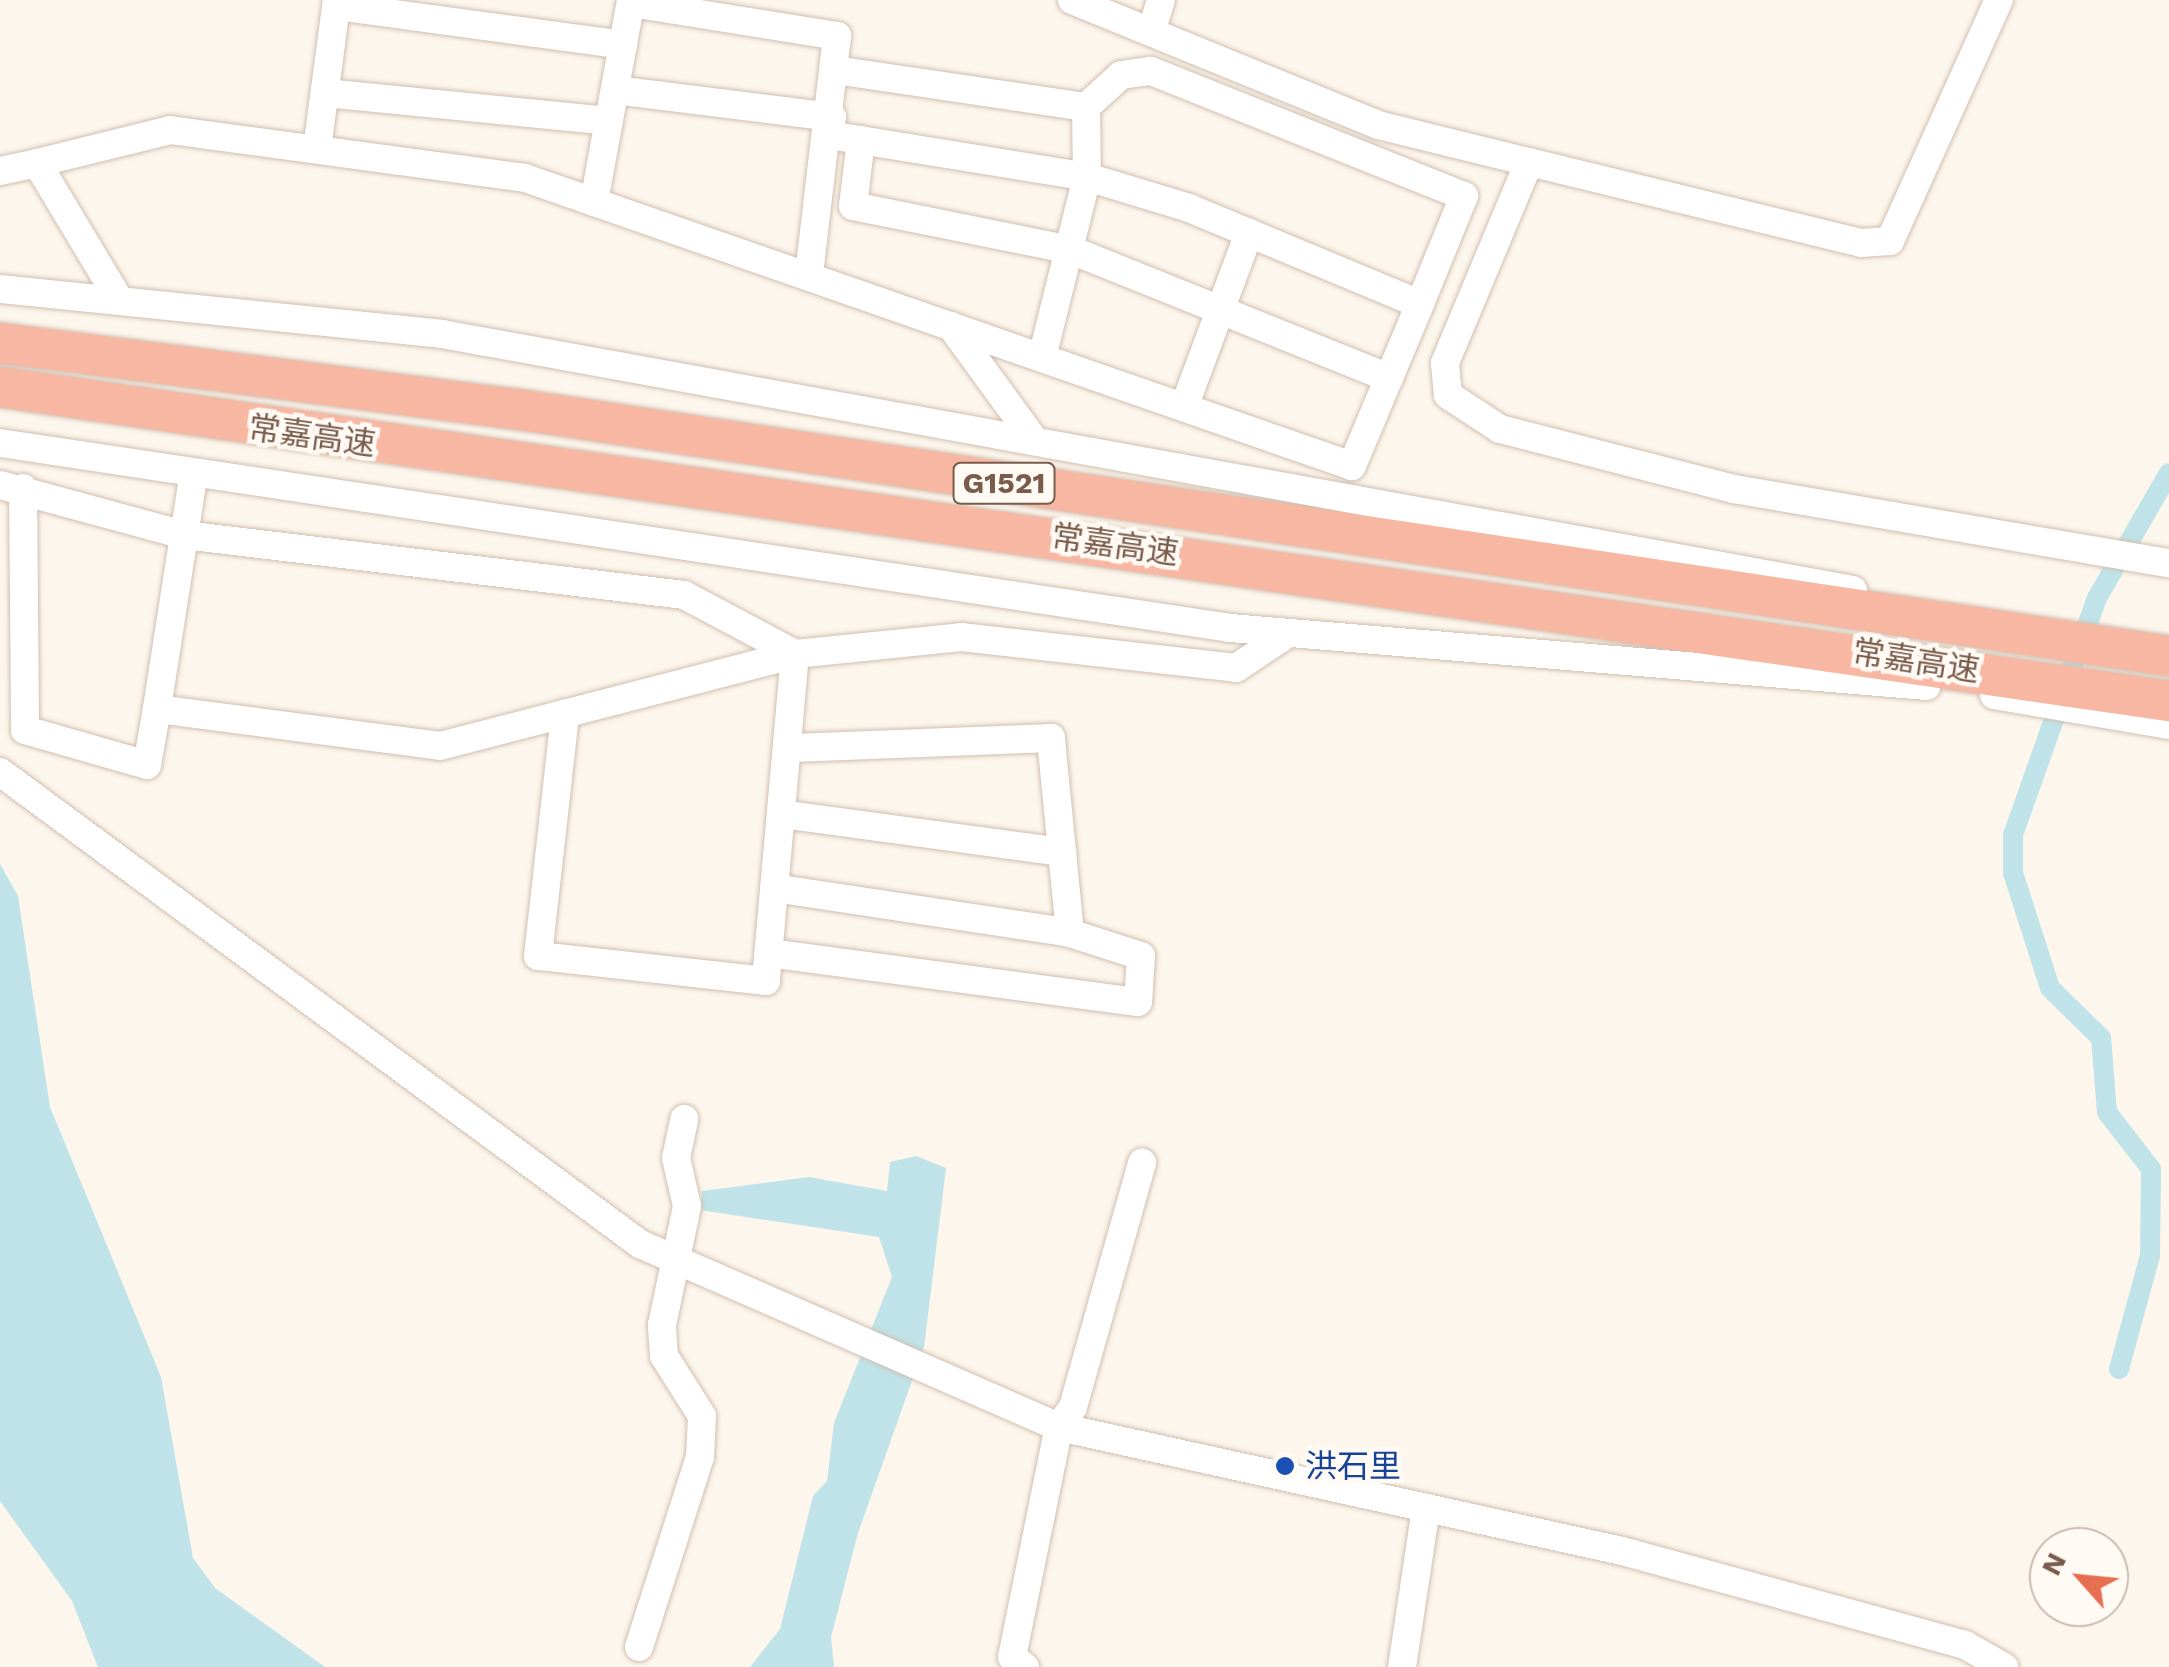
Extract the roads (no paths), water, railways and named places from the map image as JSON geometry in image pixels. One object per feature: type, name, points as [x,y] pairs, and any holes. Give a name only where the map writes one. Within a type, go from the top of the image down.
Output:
[{"type":"highway","name":"常嘉高速","points":[[0,343],[548,414],[2008,628],[2161,655]]},
{"type":"highway","name":"常嘉高速","points":[[0,387],[2161,708]]},
{"type":"street","points":[[1072,0],[1157,13],[1378,125],[1861,243],[1890,241],[1999,0]]},
{"type":"street","points":[[594,202],[631,1],[838,36],[831,126],[808,276]]},
{"type":"street","points":[[317,150],[337,3],[623,46]]},
{"type":"street","points":[[0,170],[170,130],[524,178],[1352,466],[1464,196],[1151,71],[1121,76],[1086,106],[835,70]]},
{"type":"street","points":[[615,90],[831,126],[861,140],[1087,177],[1249,233],[1420,304]]},
{"type":"street","points":[[324,92],[609,121]]},
{"type":"street","points":[[1042,358],[1087,177],[1086,106]]},
{"type":"street","points":[[861,140],[853,206],[1071,250],[1389,378]]},
{"type":"street","points":[[36,162],[118,296]]},
{"type":"street","points":[[1528,162],[1444,363],[1448,395],[1500,430],[1734,489],[2166,561]]},
{"type":"street","points":[[1184,407],[1249,233]]},
{"type":"street","points":[[0,289],[118,296],[442,334],[1032,437],[1882,596],[2008,628]]},
{"type":"street","points":[[950,326],[1032,437]]},
{"type":"street","points":[[0,443],[193,478],[1287,634],[2007,686],[2100,713],[2161,708]]},
{"type":"street","points":[[193,478],[184,535],[147,765],[25,730],[12,487],[184,535],[684,595],[795,654]]},
{"type":"street","points":[[156,709],[440,746],[795,654],[961,637],[1236,668],[1287,634]]},
{"type":"street","points":[[564,714],[538,956],[766,981],[795,654]]},
{"type":"street","points":[[787,748],[1050,738],[1070,933]]},
{"type":"street","points":[[0,772],[549,1186],[680,1260],[1058,1428],[1426,1508],[1965,1645],[2004,1667]]},
{"type":"street","points":[[781,814],[1062,852]]},
{"type":"street","points":[[768,953],[1138,1002],[1140,956],[1070,933],[774,888]]},
{"type":"street","points":[[639,1647],[700,1457],[702,1416],[664,1356],[662,1325],[680,1260],[687,1206],[676,1158],[684,1119]]},
{"type":"street","points":[[1025,1667],[1012,1657],[1058,1428],[1074,1407],[1142,1163]]},
{"type":"street","points":[[1402,1667],[1426,1508]]},
{"type":"water","points":[[0,864],[18,896],[50,1107],[161,1377],[193,1558],[215,1588],[325,1667],[98,1667],[72,1601],[0,1501]]},
{"type":"water","points":[[916,1156],[946,1168],[924,1347],[858,1533],[831,1637],[834,1667],[750,1667],[780,1629],[813,1496],[827,1481],[834,1423],[892,1277],[879,1237],[700,1210],[702,1191],[809,1177],[887,1191],[890,1162]]},
{"type":"waterway","points":[[2119,1369],[2150,1256],[2151,1169],[2107,1112],[2101,1038],[2050,988],[2013,873],[2013,835],[2097,598],[2169,473]]},
{"type":"place","name":"洪石里","points":[[1285,1466]]}]
